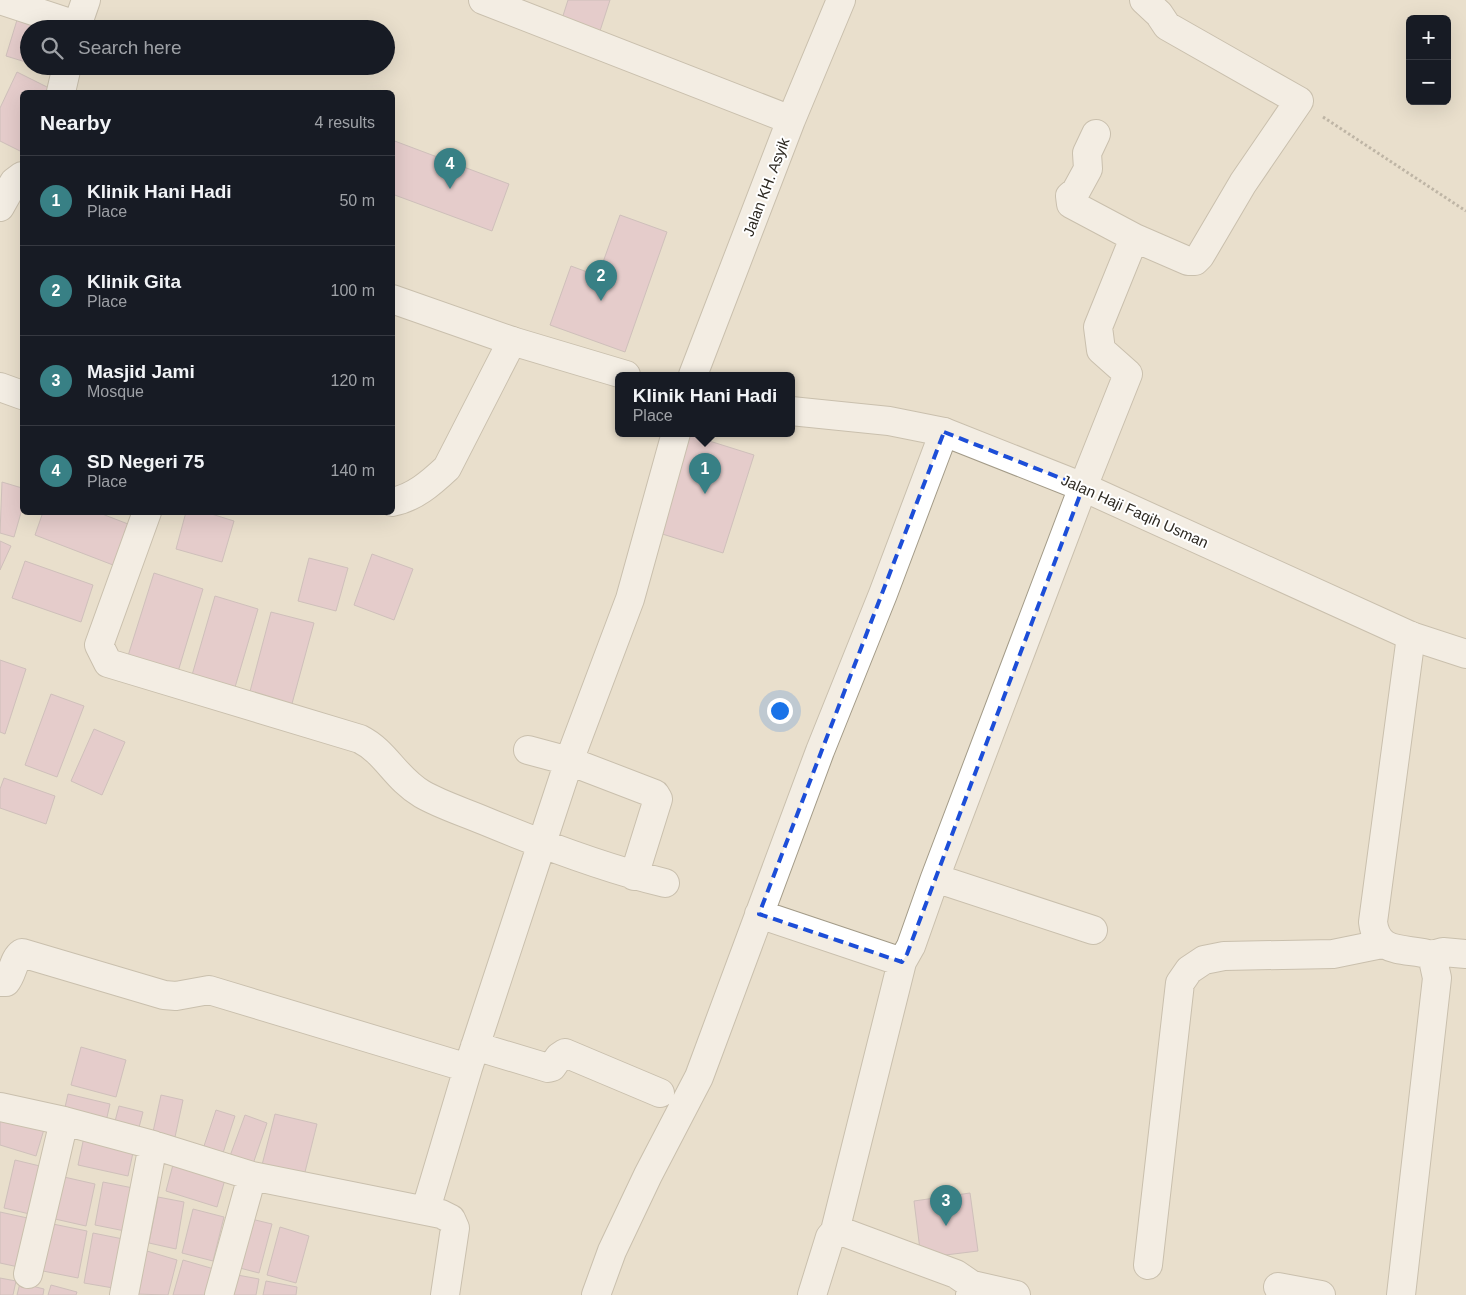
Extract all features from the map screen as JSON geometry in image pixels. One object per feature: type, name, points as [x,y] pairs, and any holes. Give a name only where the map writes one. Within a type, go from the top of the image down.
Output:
[{"type":"street","points":[[0,0],[79,18]]},
{"type":"street","points":[[482,0],[791,120]]},
{"type":"street","name":"Jalan KH. Asyik","points":[[694,372],[791,120],[841,0]]},
{"type":"street","points":[[1096,134],[1087,153],[1088,169],[1076,191],[1070,196],[1071,204],[1135,238],[1188,261],[1195,261],[1200,256],[1243,183],[1299,101],[1167,26],[1159,14],[1144,0]]},
{"type":"street","points":[[61,90],[65,75]]},
{"type":"street","points":[[0,207],[14,182],[20,178]]},
{"type":"street","points":[[812,1295],[830,1237],[835,1231],[902,962],[1128,374],[1101,350],[1098,327],[1135,238]]},
{"type":"street","points":[[395,300],[512,341],[616,372]]},
{"type":"street","points":[[395,501],[402,500],[430,484],[447,468],[512,341]]},
{"type":"street","points":[[0,386],[20,394]]},
{"type":"street","name":"Jalan Haji Faqih Usman","points":[[795,411],[890,421],[940,431],[1018,459],[1411,636],[1466,654]]},
{"type":"street","points":[[596,1295],[612,1251],[648,1175],[699,1077],[820,751],[883,594],[940,431]]},
{"type":"street","points":[[426,1209],[472,1057],[569,761],[630,600],[675,437]]},
{"type":"street","points":[[146,515],[99,645],[108,663],[360,739],[374,746],[396,774],[424,795],[542,845],[634,876],[665,883]]},
{"type":"street","points":[[1411,636],[1373,922],[1374,932],[1382,944],[1391,948],[1432,955],[1444,952],[1466,954]]},
{"type":"street","points":[[528,750],[569,761],[655,794],[658,799],[634,876]]},
{"type":"street","points":[[935,878],[1092,930]]},
{"type":"street","points":[[760,914],[902,962]]},
{"type":"street","points":[[1148,1266],[1180,983],[1189,970],[1204,960],[1224,956],[1333,954],[1382,944]]},
{"type":"street","points":[[0,982],[6,982],[10,978],[17,957],[22,953],[164,995],[176,996],[209,990],[472,1057],[548,1068],[553,1066],[562,1054],[565,1053],[660,1094]]},
{"type":"street","points":[[1401,1295],[1437,978],[1432,955]]},
{"type":"street","points":[[0,1107],[64,1121],[153,1145],[252,1176],[426,1209],[451,1219],[455,1228],[445,1295]]},
{"type":"street","points":[[28,1274],[64,1121]]},
{"type":"street","points":[[124,1295],[153,1145]]},
{"type":"street","points":[[219,1295],[252,1176]]},
{"type":"street","points":[[835,1231],[843,1232],[956,1274],[971,1290],[1016,1295]]},
{"type":"street","points":[[1278,1287],[1321,1295]]},
{"type":"path","points":[[1299,101],[1466,211]]},
{"type":"highlighted area","points":[[944,432],[1083,487],[907,954],[902,962],[759,914]]},
{"type":"building","points":[[568,0],[610,0],[599,34],[561,22]]},
{"type":"building","points":[[17,20],[20,21],[20,60],[6,56]]},
{"type":"building","points":[[17,72],[53,90],[20,90],[20,151],[0,141],[0,108]]},
{"type":"building","points":[[395,141],[509,184],[492,231],[395,195]]},
{"type":"building","points":[[620,215],[667,232],[625,352],[550,325],[571,266],[598,276]]},
{"type":"building","points":[[686,437],[697,437],[754,455],[723,553],[656,532]]},
{"type":"building","points":[[2,482],[20,487],[20,515],[14,537],[0,533]]},
{"type":"building","points":[[42,515],[105,515],[128,524],[113,565],[35,535]]},
{"type":"building","points":[[185,515],[215,515],[234,521],[222,562],[176,549]]},
{"type":"building","points":[[0,541],[11,546],[0,570]]},
{"type":"building","points":[[372,554],[413,569],[394,620],[354,605]]},
{"type":"building","points":[[309,558],[348,568],[336,611],[298,601]]},
{"type":"building","points":[[25,561],[93,585],[81,622],[12,598]]},
{"type":"building","points":[[154,573],[203,589],[177,675],[127,659]]},
{"type":"building","points":[[215,596],[258,609],[233,694],[190,682]]},
{"type":"building","points":[[271,612],[314,623],[290,711],[248,699]]},
{"type":"building","points":[[0,660],[26,669],[5,734],[0,732]]},
{"type":"building","points":[[51,694],[84,706],[57,777],[25,765]]},
{"type":"building","points":[[94,729],[125,742],[102,795],[71,781]]},
{"type":"building","points":[[4,778],[55,796],[46,824],[0,808],[0,789]]},
{"type":"building","points":[[81,1047],[126,1060],[116,1097],[71,1085]]},
{"type":"building","points":[[68,1094],[110,1104],[105,1126],[63,1116]]},
{"type":"building","points":[[161,1095],[183,1100],[175,1137],[153,1132]]},
{"type":"building","points":[[119,1106],[143,1112],[137,1135],[113,1129]]},
{"type":"building","points":[[216,1110],[235,1116],[223,1153],[204,1146]]},
{"type":"building","points":[[0,1112],[45,1126],[36,1156],[0,1145]]},
{"type":"building","points":[[275,1114],[317,1124],[304,1176],[262,1165]]},
{"type":"building","points":[[245,1115],[267,1123],[253,1164],[230,1156]]},
{"type":"building","points":[[84,1137],[134,1148],[128,1176],[78,1165]]},
{"type":"building","points":[[15,1160],[44,1167],[34,1215],[4,1208]]},
{"type":"building","points":[[174,1161],[226,1176],[217,1207],[166,1191]]},
{"type":"building","points":[[64,1177],[95,1184],[86,1226],[55,1219]]},
{"type":"building","points":[[103,1182],[133,1188],[125,1231],[95,1225]]},
{"type":"building","points":[[970,1193],[978,1251],[921,1258],[914,1201]]},
{"type":"building","points":[[158,1197],[184,1202],[176,1249],[149,1243]]},
{"type":"building","points":[[193,1209],[224,1217],[213,1261],[182,1253]]},
{"type":"building","points":[[0,1212],[32,1219],[23,1268],[0,1263]]},
{"type":"building","points":[[247,1218],[272,1224],[259,1273],[236,1267]]},
{"type":"building","points":[[53,1224],[87,1231],[78,1278],[43,1271]]},
{"type":"building","points":[[280,1227],[309,1236],[296,1283],[267,1275]]},
{"type":"building","points":[[93,1233],[128,1240],[119,1289],[84,1283]]},
{"type":"building","points":[[147,1251],[177,1260],[168,1295],[135,1294]]},
{"type":"building","points":[[183,1260],[214,1269],[207,1295],[173,1295]]},
{"type":"building","points":[[232,1274],[259,1279],[256,1295],[228,1295]]},
{"type":"building","points":[[0,1278],[16,1281],[13,1295],[0,1295]]},
{"type":"building","points":[[266,1281],[297,1287],[296,1295],[263,1295]]},
{"type":"building","points":[[20,1283],[44,1289],[43,1295],[17,1295]]},
{"type":"building","points":[[51,1285],[77,1292],[76,1295],[48,1295]]},
{"type":"place","name":"SD Negeri 75","points":[[450,189]]},
{"type":"place","name":"Klinik Gita","points":[[601,301]]},
{"type":"place","name":"Klinik Hani Hadi","points":[[705,494]]},
{"type":"place","name":"Masjid Jami","points":[[946,1226]]}]
